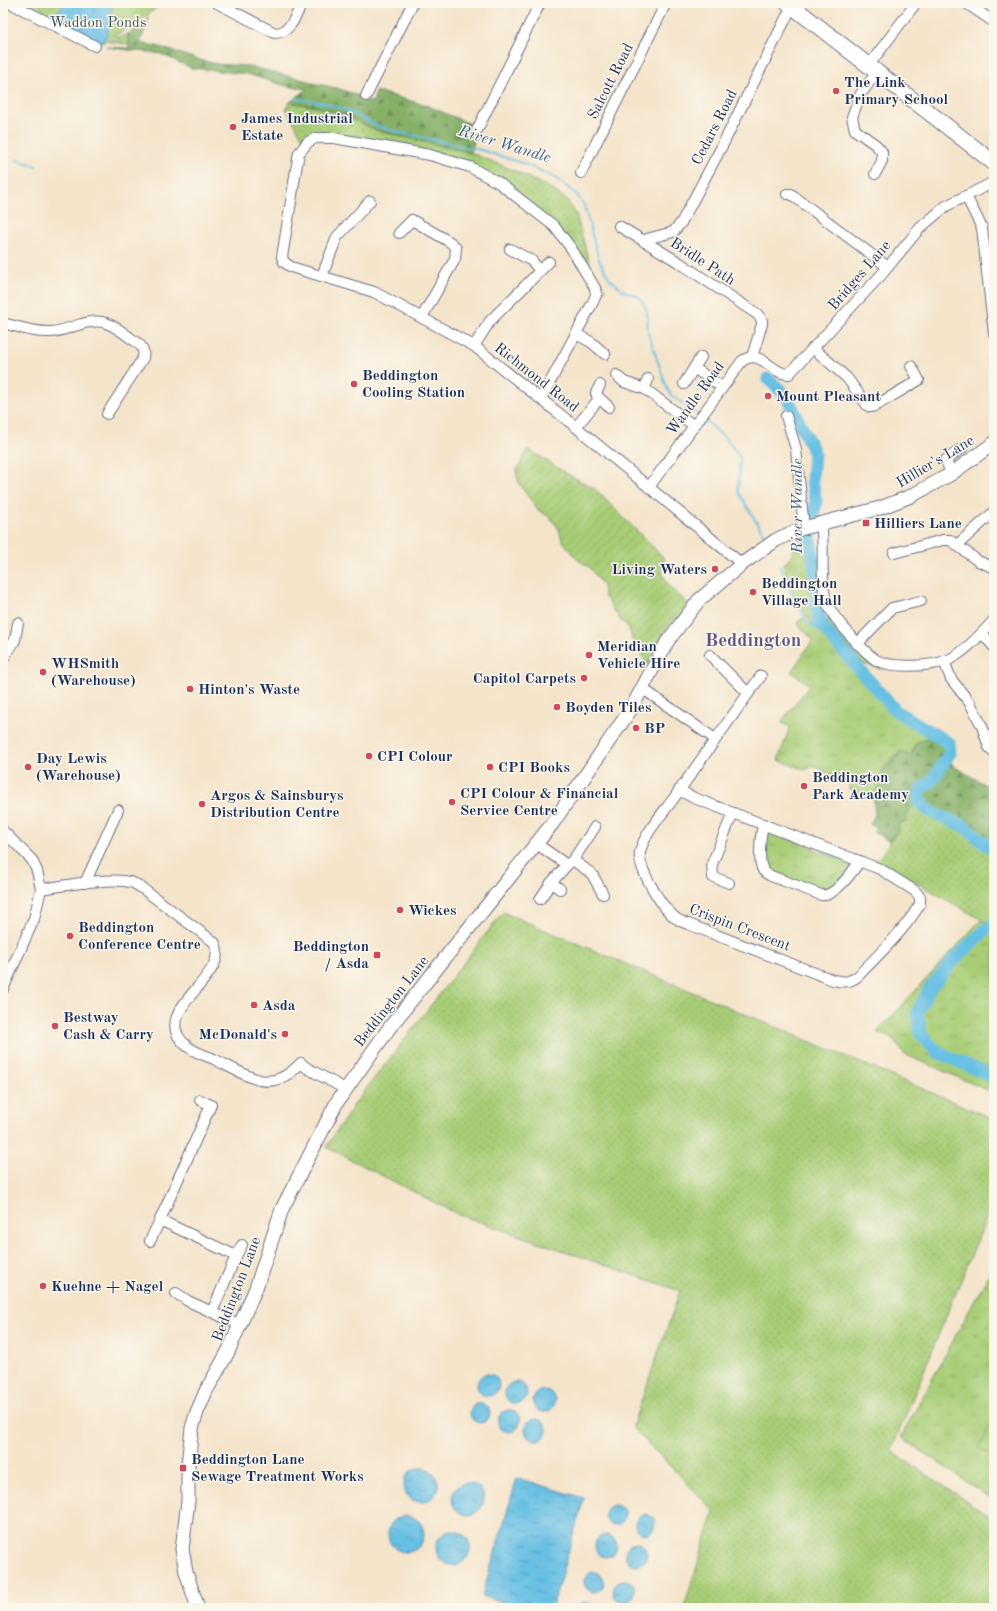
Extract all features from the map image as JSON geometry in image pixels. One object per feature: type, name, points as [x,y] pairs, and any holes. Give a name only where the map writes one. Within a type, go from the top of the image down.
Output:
[{"type":"highway","points":[[790,5],[994,163]]},
{"type":"main road","name":"Hillier's Lane","points":[[821,523],[892,504],[927,488],[951,474],[994,443]]},
{"type":"main road","name":"Beddington Lane","points":[[198,1608],[186,1572],[182,1550],[188,1501],[190,1441],[197,1412],[206,1391],[228,1352],[256,1288],[282,1209],[337,1102],[404,1009],[537,844],[614,734],[643,689],[663,649],[685,616],[705,594],[742,564],[770,544],[804,528],[821,523]]},
{"type":"street","points":[[10,3],[96,46]]},
{"type":"street","points":[[217,3],[275,33],[278,33],[289,28],[302,3]]},
{"type":"street","points":[[366,96],[413,3]]},
{"type":"street","points":[[477,130],[540,3]]},
{"type":"street","name":"Salcott Road","points":[[581,173],[666,3]]},
{"type":"street","points":[[875,174],[882,160],[882,152],[876,145],[855,130],[852,117],[860,95],[873,69],[916,3]]},
{"type":"street","points":[[966,3],[994,22]]},
{"type":"street","name":"Cedars Road","points":[[645,242],[647,239],[673,232],[681,222],[721,148],[790,5]]},
{"type":"street","name":"Richmond Road","points":[[576,334],[593,302],[596,290],[565,239],[550,222],[489,177],[470,167],[442,158],[334,138],[316,138],[308,142],[299,153],[282,257],[284,262],[291,267],[374,292],[474,346],[541,398],[742,564]]},
{"type":"street","name":"Bridges Lane","points":[[752,357],[759,359],[787,375],[790,373],[888,267],[913,235],[928,220],[946,206],[994,182]]},
{"type":"street","points":[[787,194],[791,194],[888,267]]},
{"type":"street","points":[[966,196],[982,228],[994,333]]},
{"type":"street","points":[[322,276],[337,237],[370,201]]},
{"type":"street","points":[[399,233],[412,220],[450,242],[456,248],[455,259],[422,317]]},
{"type":"street","name":"Bridle Path","points":[[619,226],[757,314],[762,320],[762,328],[752,357]]},
{"type":"street","points":[[510,249],[532,261],[540,270]]},
{"type":"street","points":[[474,346],[490,322],[549,262]]},
{"type":"street","points":[[3,323],[36,331],[51,332],[88,323],[102,322],[112,325],[140,344],[143,350],[142,358],[107,414]]},
{"type":"street","points":[[541,398],[576,334],[591,342],[605,354]]},
{"type":"street","points":[[813,348],[847,378],[870,407],[875,406],[919,380],[911,366]]},
{"type":"street","points":[[684,384],[700,357]]},
{"type":"street","name":"Wandle Road","points":[[648,487],[706,407],[742,361],[752,357]]},
{"type":"street","points":[[694,368],[722,387]]},
{"type":"street","points":[[616,375],[624,382],[647,384],[695,423]]},
{"type":"street","points":[[600,385],[596,396],[609,407]]},
{"type":"street","points":[[576,427],[599,399]]},
{"type":"street","points":[[786,416],[796,449],[804,528]]},
{"type":"street","points":[[951,474],[946,460],[962,448]]},
{"type":"street","points":[[957,545],[994,512]]},
{"type":"street","points":[[821,523],[825,596],[837,619],[858,644],[877,660],[888,664],[918,665],[944,661],[959,654],[982,634],[994,620]]},
{"type":"street","points":[[894,553],[943,540],[950,540],[978,561],[994,568]]},
{"type":"street","points":[[858,644],[892,608],[921,601]]},
{"type":"street","points":[[3,659],[15,640],[18,623]]},
{"type":"street","points":[[982,634],[994,647]]},
{"type":"street","points":[[710,655],[748,693]]},
{"type":"street","points":[[944,661],[951,679],[970,703],[982,726],[990,747],[994,752]]},
{"type":"street","name":"Crispin Crescent","points":[[761,676],[679,790],[642,845],[639,857],[647,879],[668,911],[681,921],[833,980],[846,982],[855,979],[866,968],[904,926],[920,904],[920,897],[913,889],[880,869],[860,861]]},
{"type":"street","points":[[643,689],[715,739]]},
{"type":"street","points":[[679,790],[694,798],[764,824],[860,861],[833,892],[827,895],[821,895],[771,876],[764,872],[762,868],[760,837],[764,824]]},
{"type":"street","points":[[86,883],[118,810]]},
{"type":"street","points":[[729,883],[713,877],[712,864],[733,813]]},
{"type":"street","points":[[540,899],[551,883],[570,862],[595,827]]},
{"type":"street","points":[[3,831],[32,860],[37,871],[41,889],[34,919],[3,989]]},
{"type":"street","points":[[537,844],[592,874],[604,894]]},
{"type":"street","points":[[41,889],[119,880],[132,883],[143,889],[214,942],[217,947],[218,956],[213,966],[177,1014],[177,1033],[187,1046],[242,1074],[262,1081],[276,1081],[283,1078],[301,1063],[306,1068],[345,1089]]},
{"type":"street","points":[[551,883],[560,889]]},
{"type":"street","points":[[150,1241],[211,1105],[200,1100]]},
{"type":"street","points":[[160,1220],[236,1256]]},
{"type":"street","points":[[212,1312],[242,1245]]},
{"type":"street","points":[[176,1293],[188,1301],[240,1325]]},
{"type":"green space","points":[[20,3],[30,3],[37,6],[40,13]]},
{"type":"green space","name":"Waddon Ponds","points":[[38,3],[161,3],[147,16],[103,42],[94,41],[46,17]]},
{"type":"green space","points":[[149,18],[140,43],[157,46],[217,64],[248,66],[337,88],[359,96],[358,98],[373,102],[376,91],[428,106],[473,125],[474,139],[471,153],[375,130],[343,114],[290,102],[307,89],[286,86],[247,74],[191,68],[161,54],[106,47],[129,48],[128,34]]},
{"type":"green space","points":[[128,34],[129,44],[108,42],[110,40]]},
{"type":"green space","points":[[290,102],[343,114],[375,130],[471,153],[513,170],[550,188],[567,200],[576,214],[590,265],[606,290],[601,292],[572,243],[469,164],[322,135],[303,139],[286,108]]},
{"type":"green space","points":[[528,449],[564,472],[595,489],[665,559],[662,566],[662,572],[668,585],[690,605],[678,621],[674,619],[666,629],[648,665],[632,640],[627,625],[621,621],[604,596],[603,585],[589,567],[578,560],[562,540],[559,529],[550,517],[539,511],[520,485],[517,477],[517,470]]},
{"type":"green space","points":[[806,538],[814,585],[814,619],[822,631],[810,622],[791,589],[783,564],[791,557],[792,545]]},
{"type":"green space","points":[[831,616],[876,665],[883,669],[863,664],[829,625],[827,618]]},
{"type":"green space","points":[[802,618],[835,642],[896,711],[934,735],[917,742],[911,754],[908,756],[906,752],[900,751],[884,768],[874,799],[849,789],[850,784],[812,765],[809,769],[806,768],[805,770],[778,760],[790,727],[781,722],[810,685],[791,672],[813,640],[797,623]]},
{"type":"green space","points":[[934,735],[949,743],[952,765],[994,790],[994,845],[989,844],[965,823],[941,812],[916,804],[909,809],[906,821],[899,823],[898,830],[889,841],[874,832],[876,828],[870,824],[875,815],[875,793],[884,768],[900,751],[906,751],[908,756],[911,754],[917,742]]},
{"type":"green space","points":[[916,804],[941,812],[965,823],[989,844],[994,845],[994,927],[886,865],[876,862],[898,830],[899,823],[906,821],[909,809]]},
{"type":"green space","points":[[768,830],[850,863],[851,869],[827,892],[765,870],[765,833]]},
{"type":"green space","points":[[503,912],[994,1119],[994,1200],[891,1451],[994,1519],[994,1608],[684,1608],[714,1511],[632,1427],[680,1291],[457,1214],[326,1147],[356,1102]]},
{"type":"green space","points":[[981,920],[994,927],[994,1093],[904,1054],[894,1040],[877,1032]]},
{"type":"green space","points":[[994,1265],[994,1501],[901,1437]]},
{"type":"green space","points":[[994,1418],[994,1456],[979,1448]]},
{"type":"water","name":"Waddon Ponds","points":[[66,3],[113,3],[107,34],[103,42],[94,41],[49,19]]},
{"type":"water","points":[[488,1374],[496,1377],[499,1385],[496,1393],[488,1396],[480,1393],[477,1385],[480,1377]]},
{"type":"water","points":[[516,1382],[524,1385],[527,1393],[524,1401],[516,1404],[508,1401],[505,1393],[508,1385]]},
{"type":"water","points":[[544,1390],[552,1393],[555,1401],[552,1409],[544,1412],[536,1409],[533,1401],[536,1393]]},
{"type":"water","points":[[476,1403],[484,1403],[490,1409],[490,1417],[484,1423],[476,1423],[470,1417],[470,1409]]},
{"type":"water","points":[[509,1410],[513,1411],[519,1417],[519,1425],[513,1431],[509,1432],[505,1431],[499,1425],[498,1421],[499,1417],[505,1411]]},
{"type":"water","points":[[536,1419],[544,1422],[547,1430],[544,1438],[536,1441],[528,1438],[525,1430],[528,1422]]},
{"type":"water","points":[[421,1468],[433,1473],[438,1485],[433,1497],[421,1502],[409,1497],[404,1485],[409,1473]]},
{"type":"water","points":[[517,1478],[584,1498],[552,1608],[523,1608],[482,1596]]},
{"type":"water","points":[[465,1483],[471,1483],[481,1490],[484,1499],[483,1505],[477,1512],[471,1515],[465,1515],[455,1508],[452,1502],[452,1496],[459,1486]]},
{"type":"water","points":[[615,1505],[622,1508],[625,1515],[622,1522],[615,1525],[608,1522],[605,1515],[608,1508]]},
{"type":"water","points":[[645,1514],[652,1517],[655,1524],[652,1531],[645,1534],[638,1531],[635,1524],[638,1517]]},
{"type":"water","points":[[406,1516],[419,1521],[424,1534],[419,1547],[406,1552],[393,1547],[388,1534],[393,1521]]},
{"type":"water","points":[[450,1531],[456,1531],[465,1536],[469,1542],[469,1554],[465,1560],[456,1565],[450,1565],[441,1560],[436,1551],[436,1545],[441,1536]]},
{"type":"water","points":[[606,1535],[614,1538],[617,1546],[614,1554],[606,1557],[598,1554],[595,1546],[598,1538]]},
{"type":"water","points":[[636,1543],[644,1546],[647,1554],[644,1562],[636,1565],[628,1562],[625,1554],[628,1546]]},
{"type":"water","points":[[590,1572],[598,1572],[604,1578],[604,1586],[598,1592],[590,1592],[584,1586],[584,1578]]},
{"type":"water","points":[[624,1580],[632,1583],[635,1591],[632,1599],[624,1602],[616,1599],[613,1591],[616,1583]]},
{"type":"water","points":[[585,1602],[592,1604],[594,1608],[576,1608],[580,1604]]},
{"type":"waterway","name":"River Wandle","points":[[295,98],[324,103],[346,110],[378,126],[398,132],[481,150],[525,164],[554,177],[576,194],[584,205],[599,260],[609,278],[624,291],[638,296],[645,306],[647,311],[648,333],[667,388],[672,396],[698,414]]},
{"type":"waterway","name":"River Wandle","points":[[17,160],[36,166]]},
{"type":"waterway","name":"River Wandle","points":[[768,379],[786,395],[814,452],[812,481],[816,501],[810,539],[816,576],[817,609],[820,622],[835,642],[896,711],[949,743],[950,753],[931,782],[921,789],[919,801],[933,813],[962,825],[985,844],[994,849]]},
{"type":"waterway","name":"River Wandle","points":[[703,418],[725,438],[740,457],[738,491],[767,540]]},
{"type":"waterway","name":"River Wandle","points":[[780,567],[789,590],[807,622],[835,642]]},
{"type":"waterway","name":"River Wandle","points":[[994,924],[984,931],[955,959],[930,988],[917,1013],[921,1034],[937,1052],[994,1077]]},
{"type":"place","name":"The Link Primary School","points":[[836,91]]},
{"type":"place","name":"James Industrial Estate","points":[[233,127]]},
{"type":"place","name":"Beddington Cooling Station","points":[[354,384]]},
{"type":"place","name":"Mount Pleasant","points":[[768,396]]},
{"type":"place","name":"Hilliers Lane","points":[[866,523]]},
{"type":"place","name":"Living Waters","points":[[715,569]]},
{"type":"place","name":"Beddington Village Hall","points":[[753,592]]},
{"type":"place","name":"Meridian Vehicle Hire","points":[[589,655]]},
{"type":"place","name":"WHSmith (Warehouse)","points":[[43,672]]},
{"type":"place","name":"Capitol Carpets","points":[[584,678]]},
{"type":"place","name":"Hinton's Waste","points":[[190,689]]},
{"type":"place","name":"Boyden Tiles","points":[[557,707]]},
{"type":"place","name":"BP","points":[[636,728]]},
{"type":"place","name":"CPI Colour","points":[[369,756]]},
{"type":"place","name":"Day Lewis (Warehouse)","points":[[28,767]]},
{"type":"place","name":"CPI Books","points":[[490,767]]},
{"type":"place","name":"Beddington Park Academy","points":[[804,786]]},
{"type":"place","name":"CPI Colour & Financial Service Centre","points":[[452,802]]},
{"type":"place","name":"Argos & Sainsburys Distribution Centre","points":[[202,804]]},
{"type":"place","name":"Wickes","points":[[400,910]]},
{"type":"place","name":"Beddington Conference Centre","points":[[70,936]]},
{"type":"place","name":"Beddington / Asda","points":[[377,955]]},
{"type":"place","name":"Asda","points":[[254,1005]]},
{"type":"place","name":"Bestway Cash & Carry","points":[[55,1026]]},
{"type":"place","name":"McDonald's","points":[[285,1034]]},
{"type":"place","name":"Kuehne + Nagel","points":[[43,1286]]},
{"type":"place","name":"Beddington Lane Sewage Treatment Works","points":[[183,1468]]},
{"type":"district","name":"Beddington","points":[[753,639]]}]
